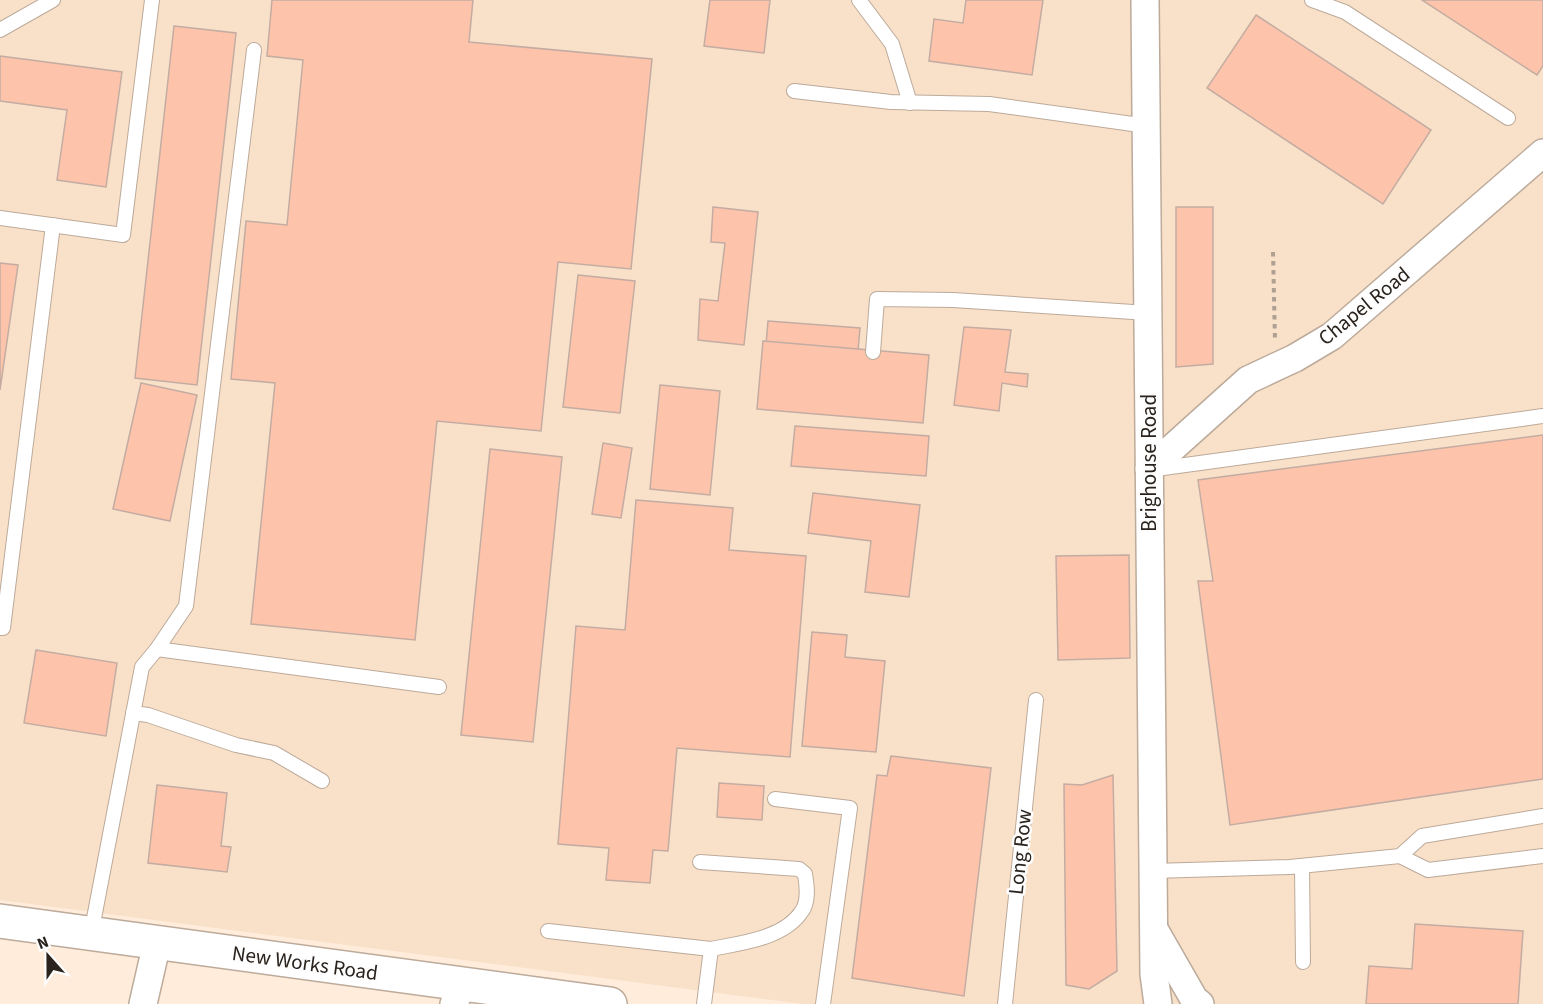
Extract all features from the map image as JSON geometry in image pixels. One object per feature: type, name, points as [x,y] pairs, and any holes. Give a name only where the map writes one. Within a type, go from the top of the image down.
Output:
[{"type":"street","name":"Brighouse Road","points":[[1145,0],[1153,927],[1154,974],[1158,1004]]},
{"type":"street","name":"Chapel Road","points":[[1149,470],[1248,380],[1332,336],[1543,153]]},
{"type":"street","name":"New Works Road","points":[[0,921],[157,943],[458,994],[610,1004]]},
{"type":"street","name":"Brighouse Road","points":[[1153,927],[1194,999],[1200,1004]]},
{"type":"street","points":[[144,1004],[157,943]]},
{"type":"lane","points":[[0,30],[53,0]]},
{"type":"lane","points":[[0,218],[123,235],[152,0]]},
{"type":"lane","points":[[859,0],[892,44],[910,103]]},
{"type":"lane","points":[[1312,0],[1345,12],[1508,118]]},
{"type":"lane","points":[[91,934],[142,667],[186,606],[254,50]]},
{"type":"lane","points":[[794,92],[891,102],[989,104],[1147,126]]},
{"type":"lane","points":[[0,628],[3,628],[21,497],[53,225]]},
{"type":"lane","points":[[873,352],[877,298],[953,300],[1148,313]]},
{"type":"lane","points":[[1149,470],[1543,416]]},
{"type":"lane","points":[[157,649],[439,687]]},
{"type":"lane","name":"Long Row","points":[[1005,1004],[1036,700]]},
{"type":"lane","points":[[133,713],[148,715],[236,745],[274,753],[322,782]]},
{"type":"lane","points":[[775,799],[850,808],[823,1004]]},
{"type":"lane","points":[[1400,856],[1422,836],[1543,816]]},
{"type":"lane","points":[[1153,871],[1302,866],[1400,856],[1428,870],[1543,856]]},
{"type":"lane","points":[[548,932],[711,949],[758,938],[788,925],[803,910],[807,891],[805,874],[799,869],[700,862]]},
{"type":"lane","points":[[1302,866],[1303,962]]},
{"type":"lane","points":[[704,1004],[711,949]]},
{"type":"path","points":[[1273,252],[1273,302],[1278,365]]},
{"type":"shaded area","points":[[0,0],[1543,0],[1543,1004],[803,1004],[0,900]]},
{"type":"building","points":[[272,0],[473,0],[469,42],[652,59],[631,269],[558,262],[541,431],[437,421],[415,640],[251,624],[275,383],[231,379],[246,221],[287,225],[303,60],[267,56]]},
{"type":"building","points":[[710,0],[770,0],[764,53],[704,46]]},
{"type":"building","points":[[966,0],[1043,0],[1032,75],[929,61],[934,19],[963,23]]},
{"type":"building","points":[[1422,0],[1543,0],[1543,66],[1537,75]]},
{"type":"building","points":[[1256,15],[1431,130],[1383,204],[1207,88]]},
{"type":"building","points":[[174,26],[236,33],[197,385],[135,378]]},
{"type":"building","points":[[0,56],[122,72],[106,187],[57,180],[67,110],[0,101]]},
{"type":"building","points":[[713,207],[758,212],[744,345],[698,340],[700,299],[718,301],[725,243],[711,242]]},
{"type":"building","points":[[1176,207],[1213,207],[1213,364],[1176,367]]},
{"type":"building","points":[[0,263],[18,265],[0,390]]},
{"type":"building","points":[[578,275],[635,281],[620,413],[563,407]]},
{"type":"building","points":[[768,321],[860,328],[857,363],[765,356]]},
{"type":"building","points":[[964,327],[1011,330],[1005,372],[1028,374],[1027,387],[1002,383],[999,411],[954,405]]},
{"type":"building","points":[[763,341],[929,355],[923,423],[757,409]]},
{"type":"building","points":[[141,383],[197,395],[170,521],[113,509]]},
{"type":"building","points":[[660,385],[720,391],[710,495],[650,489]]},
{"type":"building","points":[[795,426],[929,436],[926,476],[791,466]]},
{"type":"building","points":[[1543,435],[1543,779],[1230,825],[1198,581],[1213,581],[1198,480]]},
{"type":"building","points":[[603,443],[632,448],[621,518],[592,514]]},
{"type":"building","points":[[490,449],[562,457],[533,742],[461,735]]},
{"type":"building","points":[[813,493],[920,505],[909,597],[865,592],[871,541],[808,533]]},
{"type":"building","points":[[636,500],[733,508],[729,550],[806,556],[790,757],[677,748],[668,851],[653,850],[650,883],[606,880],[609,848],[558,844],[576,626],[625,630]]},
{"type":"building","points":[[1129,555],[1130,658],[1058,660],[1056,556]]},
{"type":"building","points":[[812,632],[847,635],[845,657],[885,661],[876,752],[802,746]]},
{"type":"building","points":[[36,650],[117,663],[106,736],[24,723]]},
{"type":"building","points":[[891,756],[991,768],[964,996],[852,978],[877,775],[887,776]]},
{"type":"building","points":[[1113,775],[1117,971],[1089,989],[1066,985],[1064,784],[1082,785]]},
{"type":"building","points":[[719,783],[764,786],[762,820],[717,817]]},
{"type":"building","points":[[157,785],[227,793],[221,846],[231,847],[227,872],[148,863]]},
{"type":"building","points":[[1415,924],[1523,931],[1518,1004],[1366,1004],[1369,966],[1412,969]]}]
